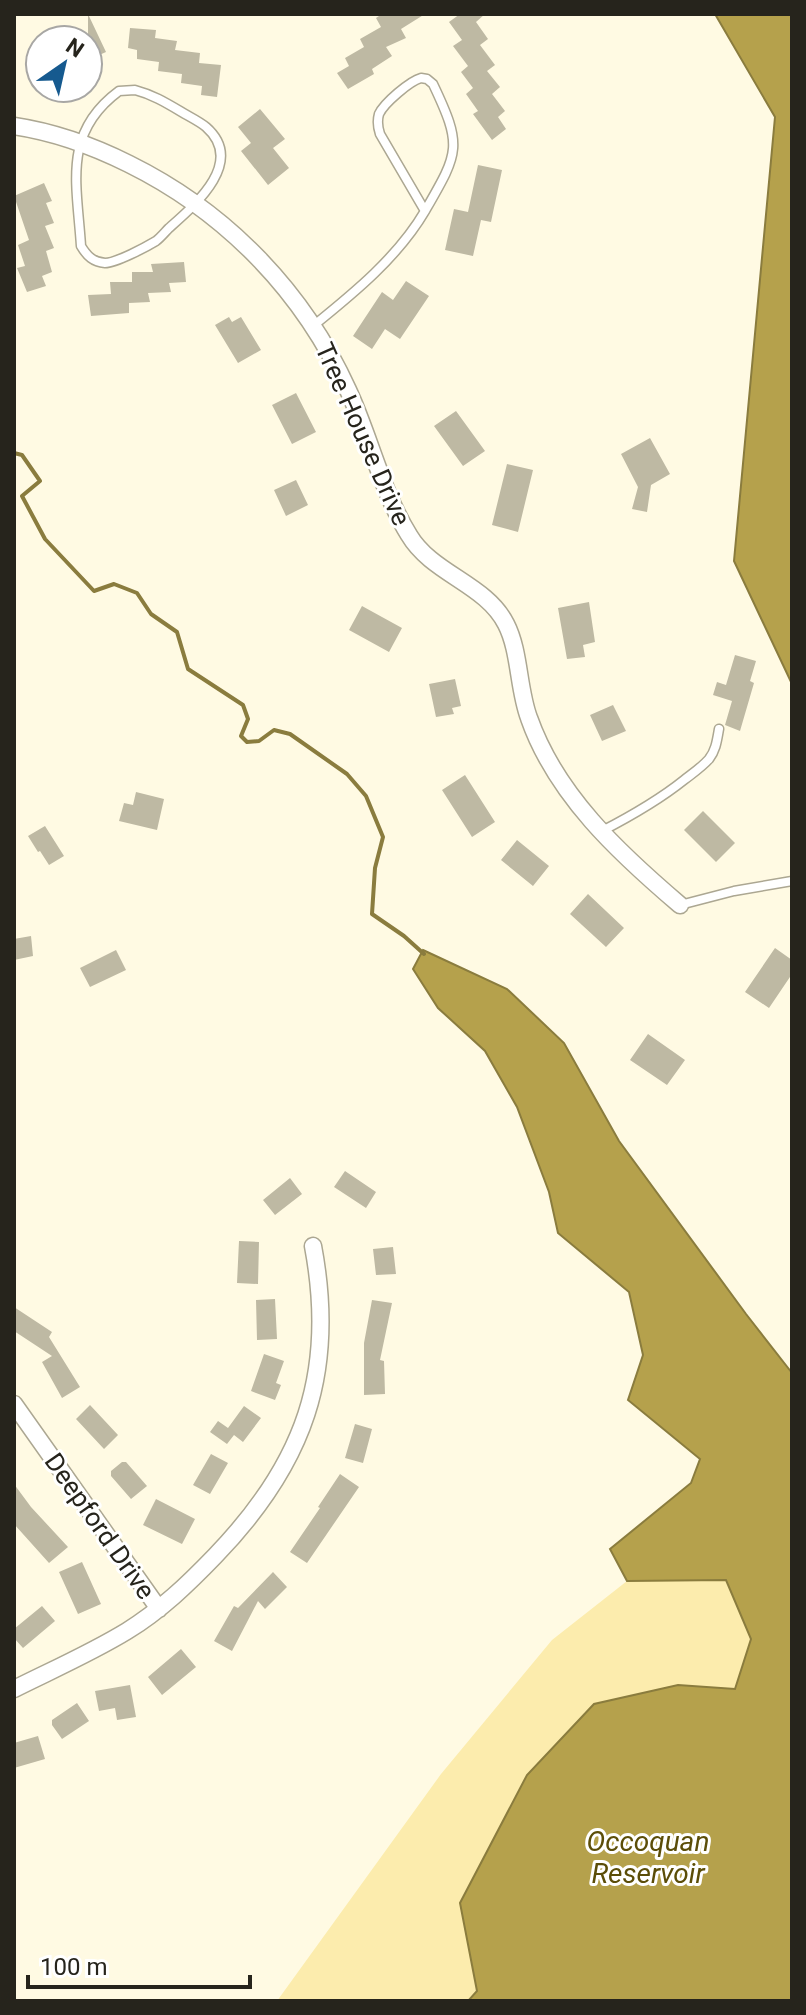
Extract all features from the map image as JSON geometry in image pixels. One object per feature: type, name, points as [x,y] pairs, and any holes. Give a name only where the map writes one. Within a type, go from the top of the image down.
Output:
[{"type":"street","name":"Tree House Drive","points":[[14,126],[79,143],[152,175],[224,225],[274,274],[332,357],[349,391],[376,466],[410,538],[443,568],[486,598],[502,617],[513,641],[528,717],[551,767],[602,831],[680,905]]},
{"type":"street","points":[[14,1689],[97,1648],[159,1609],[189,1583],[257,1509],[298,1438],[316,1379],[321,1346],[320,1290],[313,1246]]},
{"type":"street","name":"Deepford Drive","points":[[14,1404],[159,1609]]},
{"type":"lane","points":[[313,326],[348,298],[415,228],[425,211],[448,170],[453,155],[451,124],[433,84],[421,78],[414,80],[385,105],[377,125],[425,211]]},
{"type":"lane","points":[[135,90],[156,96],[204,125],[218,145],[218,170],[197,204],[156,240],[111,262],[102,263],[93,260],[81,246],[76,159],[79,143],[97,110],[119,91],[135,90]]},
{"type":"lane","points":[[602,831],[667,793],[701,767],[716,745],[719,729]]},
{"type":"lane","points":[[680,905],[792,881]]},
{"type":"shaded area","points":[[726,1580],[751,1639],[735,1689],[678,1685],[527,1775],[460,1903],[477,1991],[468,2001],[277,2001],[441,1774],[552,1640],[627,1581]]},
{"type":"water","points":[[715,14],[792,14],[792,684],[734,561],[775,117]]},
{"type":"water","name":"Occoquan Reservoir","points":[[423,950],[507,989],[564,1043],[619,1141],[792,1373],[792,2001],[468,2001],[477,1991],[460,1903],[527,1775],[594,1704],[678,1685],[735,1689],[751,1639],[726,1580],[627,1581],[610,1549],[691,1483],[700,1459],[628,1400],[643,1355],[629,1292],[558,1233],[549,1192],[517,1107],[485,1051],[438,1008],[413,969]]},
{"type":"building","points":[[382,14],[425,14],[401,29],[406,38],[386,47],[392,56],[372,69],[374,74],[348,89],[337,73],[349,66],[345,58],[364,47],[360,39],[381,27],[376,18]]},
{"type":"building","points":[[460,14],[485,14],[476,22],[488,39],[480,45],[495,65],[487,71],[500,87],[492,94],[505,111],[498,117],[506,129],[492,140],[473,114],[478,111],[466,94],[473,88],[461,72],[468,66],[453,46],[462,40],[449,22]]},
{"type":"building","points":[[130,28],[156,30],[155,38],[177,41],[175,50],[200,53],[199,63],[221,65],[217,97],[201,95],[202,86],[181,83],[182,74],[158,71],[159,62],[137,59],[137,50],[128,48]]},
{"type":"building","points":[[260,109],[285,139],[273,148],[289,168],[268,185],[241,151],[251,143],[238,127]]},
{"type":"building","points":[[478,165],[502,170],[491,222],[481,220],[473,256],[445,250],[454,209],[468,212]]},
{"type":"building","points":[[44,183],[52,201],[46,203],[54,223],[45,226],[54,248],[46,251],[52,272],[42,276],[46,286],[27,292],[17,268],[25,266],[18,245],[29,240],[14,196]]},
{"type":"building","points":[[184,262],[186,282],[169,283],[171,292],[148,293],[150,302],[129,303],[129,313],[91,316],[88,295],[111,294],[110,282],[132,282],[132,272],[153,272],[151,264]]},
{"type":"building","points":[[406,281],[429,296],[400,339],[385,329],[372,349],[353,336],[382,292],[393,300]]},
{"type":"building","points":[[229,317],[232,322],[241,317],[261,350],[238,363],[215,325]]},
{"type":"building","points":[[296,393],[316,432],[292,444],[272,405]]},
{"type":"building","points":[[456,411],[485,451],[463,466],[434,426]]},
{"type":"building","points":[[650,438],[670,474],[651,485],[647,512],[632,509],[638,487],[621,454]]},
{"type":"building","points":[[507,464],[533,470],[518,532],[492,525]]},
{"type":"building","points":[[296,480],[308,505],[286,516],[274,490]]},
{"type":"building","points":[[589,602],[595,642],[583,645],[585,657],[567,659],[558,608]]},
{"type":"building","points":[[362,606],[402,628],[389,652],[349,630]]},
{"type":"building","points":[[735,655],[756,661],[750,681],[754,683],[740,731],[725,725],[732,701],[713,695],[717,682],[726,685]]},
{"type":"building","points":[[455,679],[461,706],[452,708],[454,714],[436,717],[429,684]]},
{"type":"building","points":[[613,705],[626,731],[602,741],[590,715]]},
{"type":"building","points":[[465,775],[495,822],[472,837],[442,790]]},
{"type":"building","points":[[136,792],[164,799],[157,830],[119,821],[124,803],[133,805]]},
{"type":"building","points":[[703,811],[735,843],[716,862],[684,830]]},
{"type":"building","points":[[45,826],[64,856],[49,865],[28,836]]},
{"type":"building","points":[[517,840],[549,866],[533,886],[501,860]]},
{"type":"building","points":[[588,894],[624,928],[606,947],[570,914]]},
{"type":"building","points":[[31,936],[33,956],[14,960],[14,939]]},
{"type":"building","points":[[775,948],[792,960],[792,974],[769,1008],[745,992]]},
{"type":"building","points":[[116,950],[126,970],[90,987],[80,968]]},
{"type":"building","points":[[648,1034],[685,1060],[667,1085],[630,1060]]},
{"type":"building","points":[[345,1171],[376,1192],[366,1208],[334,1187]]},
{"type":"building","points":[[290,1178],[302,1194],[275,1215],[263,1200]]},
{"type":"building","points":[[239,1241],[259,1242],[258,1284],[237,1283]]},
{"type":"building","points":[[393,1247],[396,1274],[376,1275],[373,1249]]},
{"type":"building","points":[[275,1299],[277,1339],[257,1340],[256,1300]]},
{"type":"building","points":[[372,1300],[392,1303],[380,1360],[384,1361],[385,1394],[364,1395],[364,1343]]},
{"type":"building","points":[[14,1307],[52,1332],[49,1337],[80,1387],[62,1398],[42,1362],[52,1356],[14,1331]]},
{"type":"building","points":[[264,1354],[284,1361],[276,1383],[281,1385],[275,1400],[251,1391]]},
{"type":"building","points":[[90,1405],[118,1435],[104,1449],[76,1419]]},
{"type":"building","points":[[244,1406],[261,1418],[243,1442],[234,1435],[227,1444],[210,1432],[218,1421],[228,1428]]},
{"type":"building","points":[[355,1424],[372,1429],[363,1463],[345,1458]]},
{"type":"building","points":[[211,1454],[228,1463],[210,1494],[193,1485]]},
{"type":"building","points":[[126,1462],[147,1486],[131,1499],[111,1476],[111,1471]]},
{"type":"building","points":[[340,1474],[359,1487],[307,1563],[290,1552]]},
{"type":"building","points":[[14,1484],[68,1547],[49,1563],[14,1524]]},
{"type":"building","points":[[156,1499],[195,1519],[182,1544],[143,1525]]},
{"type":"building","points":[[82,1562],[101,1604],[78,1614],[59,1572]]},
{"type":"building","points":[[273,1572],[287,1587],[265,1609],[258,1601],[232,1651],[214,1641],[234,1606],[238,1608]]},
{"type":"building","points":[[42,1606],[55,1621],[23,1648],[14,1638],[14,1629]]},
{"type":"building","points":[[181,1649],[196,1667],[162,1695],[148,1677]]},
{"type":"building","points":[[130,1685],[136,1717],[117,1720],[115,1708],[99,1711],[95,1691]]},
{"type":"building","points":[[77,1703],[89,1721],[62,1739],[52,1720]]},
{"type":"building","points":[[38,1736],[45,1759],[14,1768],[14,1743]]},
{"type":"waterway","points":[[14,453],[22,455],[40,481],[22,496],[45,539],[94,591],[114,584],[137,593],[151,614],[177,632],[188,669],[243,705],[248,719],[241,736],[247,742],[259,741],[274,730],[290,734],[347,774],[366,796],[383,837],[375,868],[372,914],[424,954]]}]
